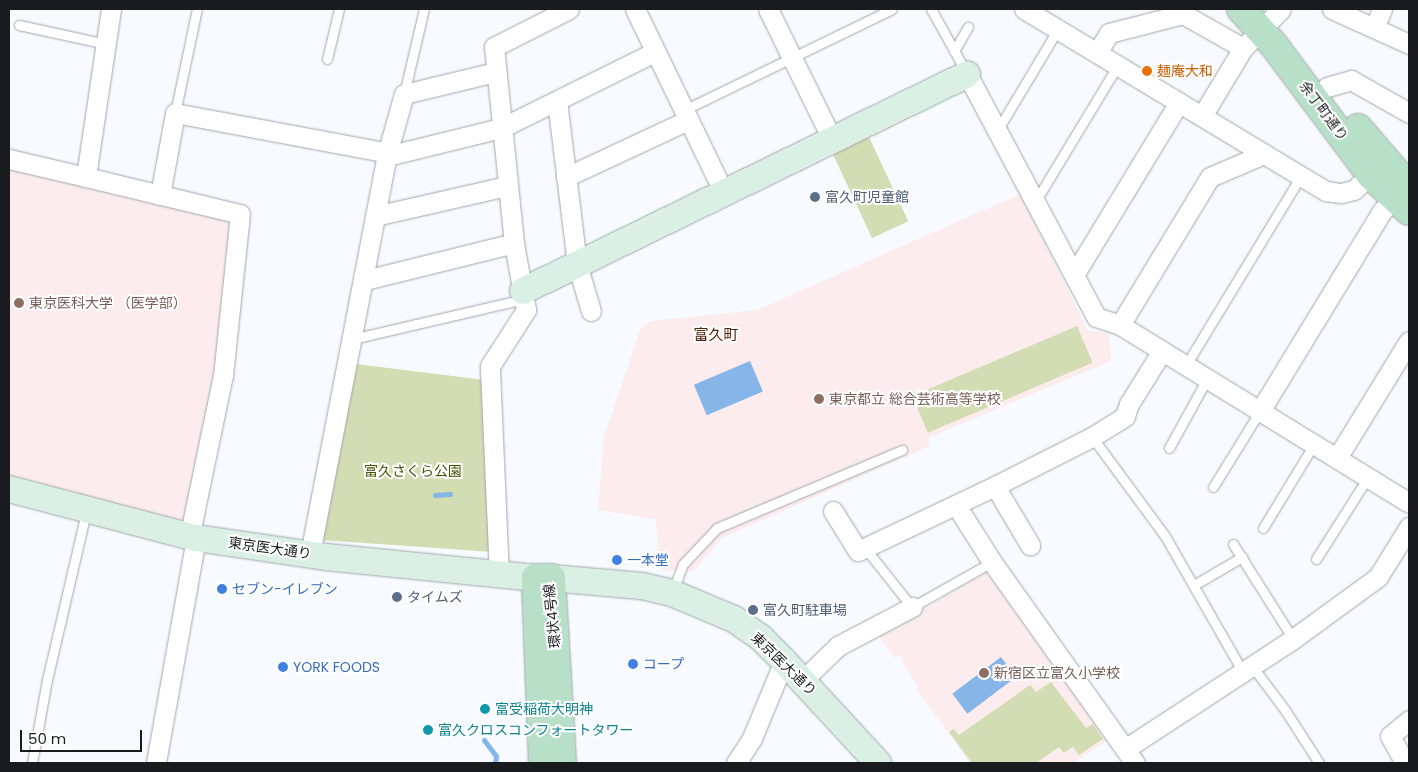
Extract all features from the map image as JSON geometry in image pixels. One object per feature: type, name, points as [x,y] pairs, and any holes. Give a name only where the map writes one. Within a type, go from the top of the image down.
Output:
[{"type":"main road","name":"余丁町通り","points":[[1241,9],[1264,23],[1327,87],[1377,167]]},
{"type":"main road","name":"余丁町通り","points":[[1264,23],[1404,199]]},
{"type":"main road","name":"環状4号線","points":[[543,578],[543,763]]},
{"type":"main road","name":"環状4号線","points":[[543,578],[562,763]]},
{"type":"street","points":[[86,177],[111,9]]},
{"type":"street","points":[[499,576],[490,366],[526,310],[514,243],[507,186],[494,47],[570,9]]},
{"type":"street","points":[[635,9],[724,192]]},
{"type":"street","points":[[768,9],[832,140]]},
{"type":"street","points":[[1024,9],[1326,191],[1341,193],[1359,187],[1377,167]]},
{"type":"street","points":[[1332,9],[1409,44]]},
{"type":"street","points":[[1374,28],[1382,9]]},
{"type":"street","points":[[1097,53],[1109,33],[1183,14],[1264,23],[1202,116]]},
{"type":"street","points":[[160,195],[175,113],[387,154],[501,128],[655,52]]},
{"type":"street","points":[[310,554],[387,154],[404,94],[495,72]]},
{"type":"street","points":[[524,295],[577,264],[967,74],[1096,317],[1120,325],[1409,503]]},
{"type":"street","points":[[1327,87],[1351,80],[1409,113]]},
{"type":"street","points":[[557,101],[577,264],[591,311]]},
{"type":"street","points":[[1074,275],[1179,102]]},
{"type":"street","points":[[566,177],[686,115]]},
{"type":"street","points":[[1120,325],[1210,177],[1264,154]]},
{"type":"street","points":[[9,159],[240,214],[223,375],[192,528],[196,538],[156,763]]},
{"type":"street","points":[[375,216],[507,186]]},
{"type":"street","points":[[1260,411],[1382,210],[1404,199]]},
{"type":"street","points":[[364,280],[514,243]]},
{"type":"street","points":[[1337,458],[1409,342]]},
{"type":"street","points":[[833,511],[858,551],[996,486],[1092,437],[1125,416],[1129,404],[1162,351]]},
{"type":"street","points":[[996,486],[1030,545]]},
{"type":"street","name":"東京医大通り","points":[[9,489],[196,538],[310,554],[499,576],[597,580],[672,593],[734,619],[784,661],[878,763]]},
{"type":"street","points":[[956,505],[992,562],[1130,756],[1247,669],[1293,639],[1378,577],[1409,527]]},
{"type":"street","points":[[803,680],[838,646],[912,607]]},
{"type":"street","points":[[736,763],[752,738],[784,661]]},
{"type":"street","points":[[1405,763],[1390,736],[1409,720]]},
{"type":"lane","points":[[175,113],[197,9]]},
{"type":"lane","points":[[326,59],[338,9]]},
{"type":"lane","points":[[404,94],[424,9]]},
{"type":"lane","points":[[686,115],[792,58],[892,9]]},
{"type":"lane","points":[[931,9],[967,74]]},
{"type":"lane","points":[[19,25],[106,44]]},
{"type":"lane","points":[[954,51],[968,27]]},
{"type":"lane","points":[[997,131],[1058,29]]},
{"type":"lane","points":[[1035,202],[1118,65]]},
{"type":"lane","points":[[1186,366],[1301,176]]},
{"type":"lane","points":[[352,339],[524,295]]},
{"type":"lane","points":[[1169,448],[1207,379]]},
{"type":"lane","points":[[1213,487],[1260,411]]},
{"type":"lane","points":[[1092,437],[1165,536],[1247,669],[1285,710],[1319,763]]},
{"type":"lane","points":[[1263,528],[1314,444]]},
{"type":"lane","points":[[672,593],[683,564],[717,528],[902,450]]},
{"type":"lane","points":[[1316,559],[1368,477]]},
{"type":"lane","points":[[32,763],[47,680],[87,509]]},
{"type":"lane","points":[[1233,544],[1293,639]]},
{"type":"lane","points":[[865,548],[912,607],[992,562]]},
{"type":"lane","points":[[1194,585],[1242,558]]},
{"type":"shaded area","points":[[9,166],[231,218],[225,340],[188,523],[9,481]]},
{"type":"shaded area","name":"東京都立 総合芸術高等学校","points":[[1020,194],[1088,330],[1109,333],[1111,361],[928,438],[930,446],[722,538],[694,571],[661,571],[655,519],[598,510],[604,437],[641,327],[651,321],[757,310]]},
{"type":"shaded area","name":"新宿区立富久小学校","points":[[986,572],[1107,741],[1073,763],[970,763],[916,689],[918,687],[899,656],[895,658],[874,630],[920,611]]},
{"type":"green space","points":[[869,137],[908,221],[872,238],[833,154]]},
{"type":"green space","points":[[1077,326],[1093,363],[928,433],[912,396]]},
{"type":"green space","name":"富久さくら公園","points":[[356,364],[485,380],[493,552],[321,540]]},
{"type":"green space","points":[[1051,682],[1086,728],[1093,724],[1103,739],[1079,755],[1073,747],[1064,753],[1059,747],[1036,763],[972,763],[949,732],[954,729],[959,735],[1030,685],[1036,692]]},
{"type":"water","points":[[750,361],[763,391],[707,415],[694,385]]},
{"type":"water","points":[[1001,657],[1016,677],[967,714],[952,694]]},
{"type":"waterway","points":[[435,495],[450,494]]},
{"type":"waterway","points":[[484,740],[496,756],[495,763]]},
{"type":"place","name":"麺庵大和","points":[[1147,71]]},
{"type":"place","name":"富久町児童館","points":[[815,197]]},
{"type":"place","name":"東京医科大学 （医学部）","points":[[19,303]]},
{"type":"place","name":"東京都立 総合芸術高等学校","points":[[819,399]]},
{"type":"place","name":"一本堂","points":[[617,560]]},
{"type":"place","name":"セブン-イレブン","points":[[222,589]]},
{"type":"place","name":"タイムズ","points":[[397,597]]},
{"type":"place","name":"富久町駐車場","points":[[753,610]]},
{"type":"place","name":"コープ","points":[[633,664]]},
{"type":"place","name":"YORK FOODS","points":[[283,667]]},
{"type":"place","name":"新宿区立富久小学校","points":[[984,673]]},
{"type":"place","name":"富受稲荷大明神","points":[[485,709]]},
{"type":"place","name":"富久クロスコンフォートタワー","points":[[428,730]]},
{"type":"district","name":"富久町","points":[[716,335]]}]
